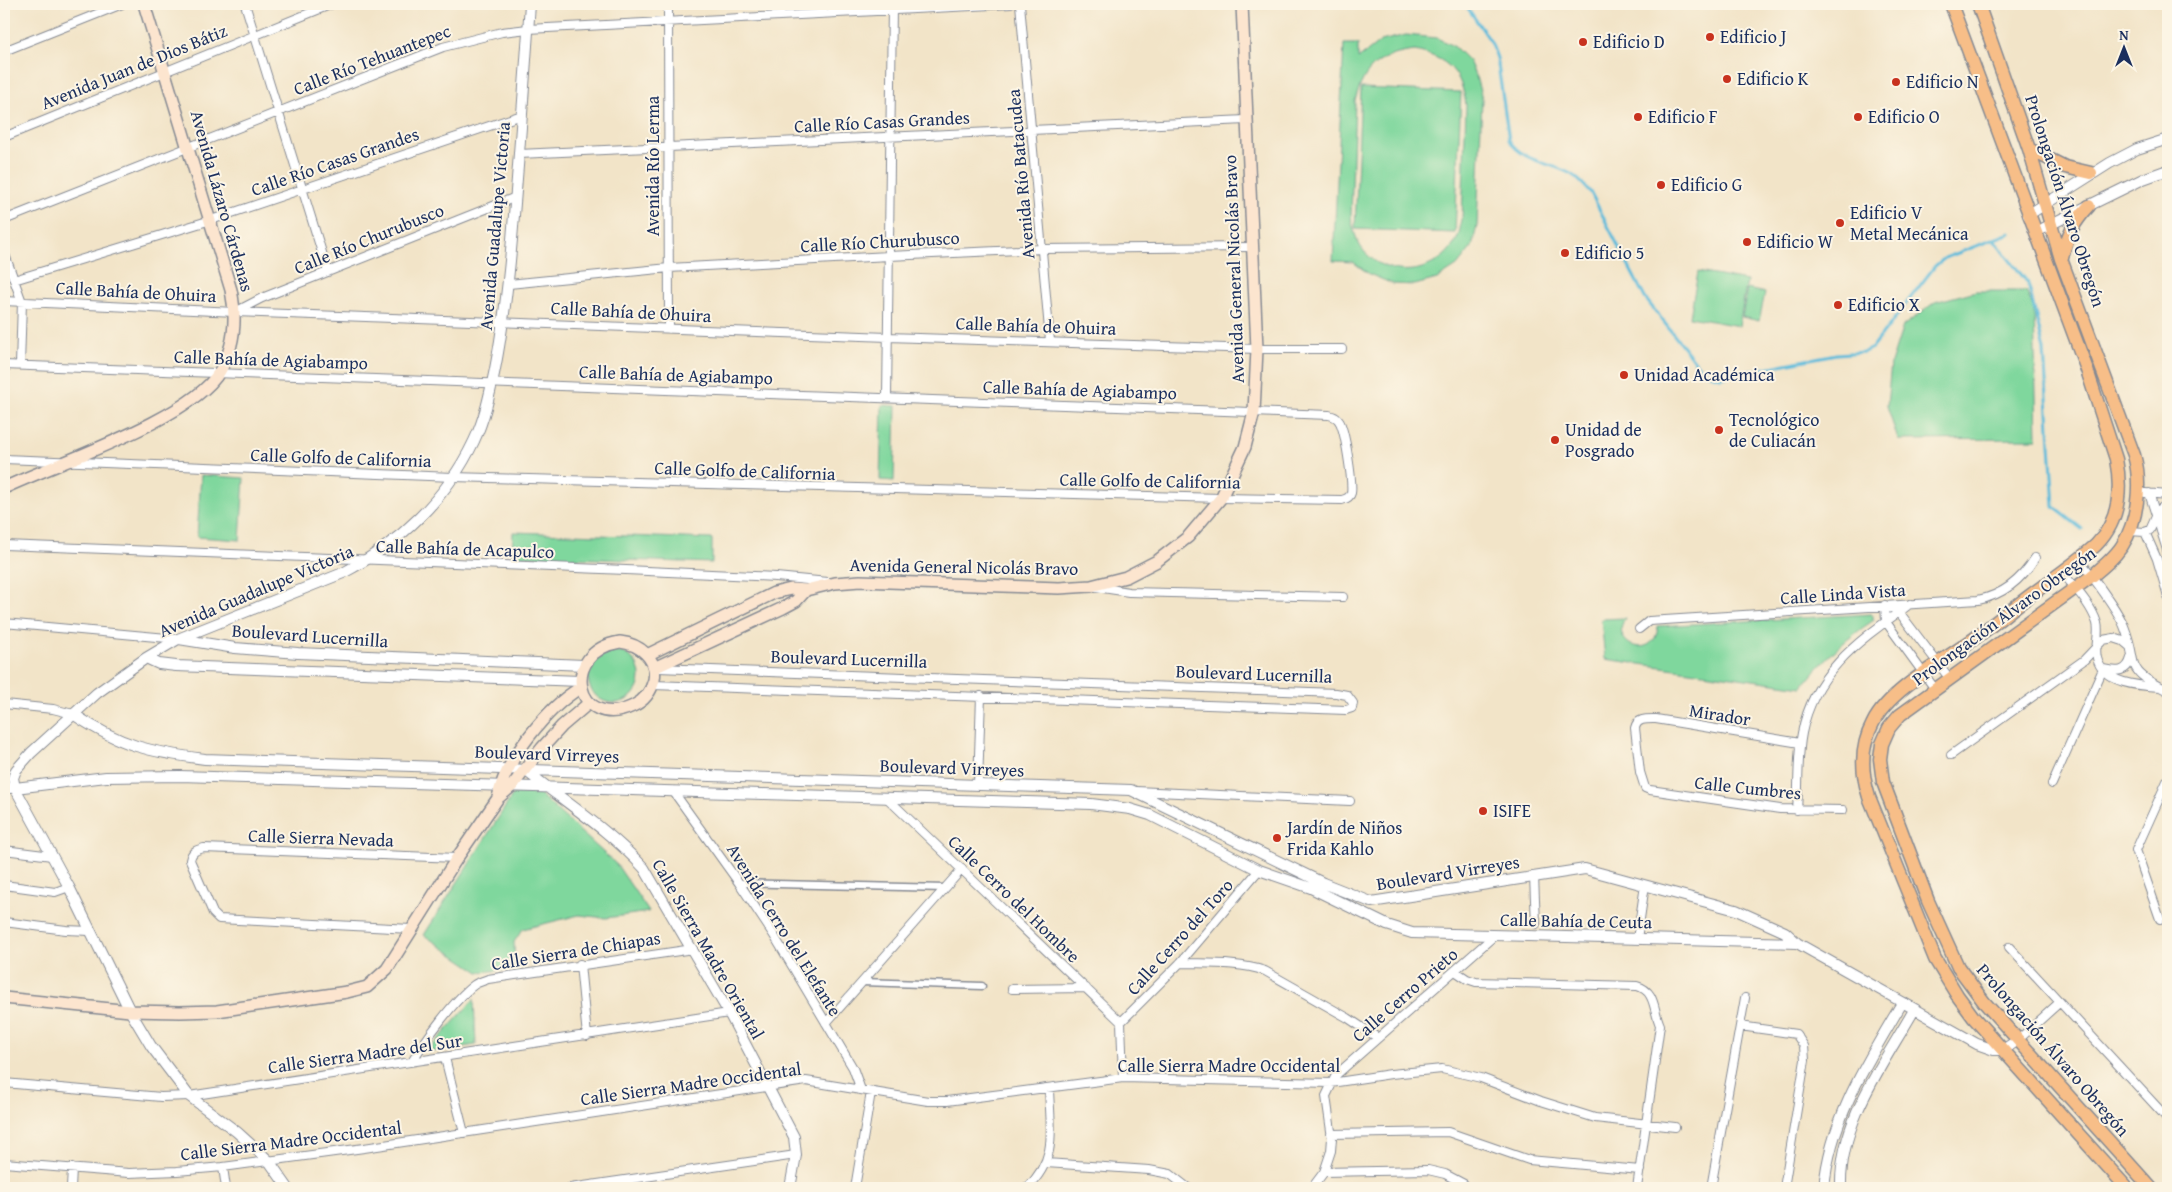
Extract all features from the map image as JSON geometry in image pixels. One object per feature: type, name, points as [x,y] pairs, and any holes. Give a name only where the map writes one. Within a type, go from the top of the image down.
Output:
[{"type":"main road","name":"Avenida Lázaro Cárdenas","points":[[4,488],[68,462],[182,405],[203,390],[220,373],[232,342],[235,330],[235,312],[224,264],[144,4]]},
{"type":"main road","name":"Avenida General Nicolás Bravo","points":[[647,654],[774,593],[791,589],[806,590],[835,583],[878,581],[1058,588],[1091,586],[1126,577],[1157,561],[1188,537],[1221,498],[1245,447],[1254,412],[1257,349],[1242,4]]},
{"type":"main road","name":"Prolongación Álvaro Obregón","points":[[1951,4],[2086,367],[2113,450],[2119,475],[2118,502],[2108,531],[2096,545],[1976,637],[1923,674],[1886,704],[1873,722],[1864,750],[1863,775],[1869,797],[1935,960],[1957,995],[2003,1050],[2127,1188]]},
{"type":"main road","name":"Prolongación Álvaro Obregón","points":[[1978,4],[2029,149],[2062,259],[2134,455],[2143,493],[2130,531],[2123,545],[2113,558],[2075,589],[1900,714],[1886,735],[1880,750],[1883,782],[1928,901],[1958,967],[1984,1002],[2151,1188]]},
{"type":"main road","points":[[2029,149],[2065,167],[2092,173]]},
{"type":"main road","points":[[2062,259],[2067,238],[2073,224],[2090,206]]},
{"type":"main road","name":"Avenida General Nicolás Bravo","points":[[654,668],[783,608],[796,601],[806,590]]},
{"type":"main road","points":[[498,798],[500,786],[508,769],[537,729],[580,684],[584,665],[601,648],[620,642],[630,643],[640,647],[647,654],[654,668],[655,677],[648,694],[641,701],[622,710],[599,709],[589,703],[580,684]]},
{"type":"main road","points":[[4,998],[130,1011],[216,1011],[347,992],[367,987],[387,969],[457,858],[498,798],[512,786],[562,726],[589,703]]},
{"type":"street","points":[[4,51],[122,4]]},
{"type":"street","points":[[245,4],[328,272]]},
{"type":"street","name":"Avenida Juan de Dios Bátiz","points":[[4,137],[332,4]]},
{"type":"street","name":"Avenida Guadalupe Victoria","points":[[15,788],[13,778],[16,770],[73,714],[122,674],[178,639],[343,573],[369,560],[436,502],[474,441],[490,394],[504,321],[509,284],[530,4]]},
{"type":"street","name":"Avenida Río Lerma","points":[[668,4],[669,329]]},
{"type":"street","name":"Calle Río Tehuantepec","points":[[4,220],[443,47],[502,32],[528,29],[668,23],[892,6],[1011,4]]},
{"type":"street","name":"Avenida Río Batacudea","points":[[1020,4],[1050,341]]},
{"type":"street","points":[[887,398],[892,6]]},
{"type":"street","name":"Calle Río Casas Grandes","points":[[14,280],[211,220],[522,115]]},
{"type":"street","name":"Calle Río Casas Grandes","points":[[519,154],[1246,120]]},
{"type":"street","points":[[2028,215],[2046,205],[2092,173],[2137,149],[2168,139]]},
{"type":"street","points":[[2035,232],[2143,179],[2168,170]]},
{"type":"street","name":"Calle Río Churubusco","points":[[235,312],[262,298],[516,197]]},
{"type":"street","name":"Calle Río Churubusco","points":[[509,284],[669,268],[889,256],[1043,249],[1253,247]]},
{"type":"street","points":[[4,252],[22,302],[20,365]]},
{"type":"street","name":"Calle Bahía de Ohuira","points":[[4,301],[235,312],[888,337],[1257,349],[1342,349]]},
{"type":"street","name":"Calle Bahía de Agiabampo","points":[[4,365],[1329,415],[1338,419],[1342,425]]},
{"type":"street","name":"Calle Golfo de California","points":[[4,459],[452,477],[1342,500],[1347,498],[1351,488],[1342,425]]},
{"type":"street","points":[[2143,493],[2168,495]]},
{"type":"street","points":[[2143,493],[2156,514],[2168,553]]},
{"type":"street","points":[[2130,531],[2145,532],[2152,528],[2156,514],[2168,502]]},
{"type":"street","points":[[2161,531],[2168,513]]},
{"type":"street","points":[[2145,532],[2168,596]]},
{"type":"street","name":"Calle Bahía de Acapulco","points":[[4,545],[766,576],[835,583]]},
{"type":"street","name":"Calle Linda Vista","points":[[1639,629],[1648,621],[1987,598],[1997,594],[2021,577],[2035,558]]},
{"type":"street","points":[[2079,559],[2124,625],[2130,646],[2131,658],[2138,672],[2164,689]]},
{"type":"street","points":[[2062,572],[2094,616],[2098,631],[2097,658],[2103,669],[2122,681],[2164,689]]},
{"type":"street","points":[[1091,586],[1129,592],[1343,597]]},
{"type":"street","points":[[1797,810],[1800,743],[1811,705],[1830,670],[1850,648],[1910,604]]},
{"type":"street","points":[[1935,690],[1886,622],[1885,605],[1899,612],[1950,679]]},
{"type":"street","name":"Boulevard Lucernilla","points":[[4,624],[178,639],[235,648],[298,653],[584,665]]},
{"type":"street","points":[[1951,754],[2084,660],[2103,640],[2114,638],[2130,646]]},
{"type":"street","name":"Boulevard Lucernilla","points":[[146,658],[159,664],[176,666],[580,684]]},
{"type":"street","points":[[2103,669],[2115,672],[2124,670],[2131,658]]},
{"type":"street","name":"Boulevard Lucernilla","points":[[653,684],[1346,710],[1352,708],[1353,703],[1347,695],[1336,693],[654,668]]},
{"type":"street","points":[[2052,784],[2103,669]]},
{"type":"street","points":[[978,785],[981,696]]},
{"type":"street","points":[[4,704],[53,709],[73,714]]},
{"type":"street","name":"Boulevard Virreyes","points":[[73,714],[100,733],[128,745],[163,754],[206,759],[1131,790],[1176,814],[1323,883],[1371,902],[1585,869],[1645,884],[1750,916],[1785,932],[1797,943]]},
{"type":"street","name":"Mirador","points":[[1650,790],[1645,788],[1642,780],[1635,734],[1636,724],[1642,720],[1656,720],[1800,743]]},
{"type":"street","points":[[206,759],[207,777]]},
{"type":"street","name":"Calle Sierra Madre Oriental","points":[[525,770],[628,850],[644,868],[693,948],[794,1137],[796,1155],[790,1188]]},
{"type":"street","name":"Boulevard Virreyes","points":[[15,788],[106,777],[207,777],[1091,804],[1130,809]]},
{"type":"street","points":[[2160,919],[2136,850],[2168,779]]},
{"type":"street","points":[[4,790],[15,788],[69,887],[130,1011],[152,1046],[189,1096],[237,1132],[269,1162],[288,1188]]},
{"type":"street","points":[[1131,790],[1350,801]]},
{"type":"street","name":"Calle Cumbres","points":[[1650,790],[1712,801],[1797,810],[1843,810]]},
{"type":"street","name":"Avenida Cerro del Elefante","points":[[673,791],[740,883],[773,934],[853,1068],[861,1090]]},
{"type":"street","name":"Calle Cerro del Hombre","points":[[887,798],[1121,1022]]},
{"type":"street","name":"Calle Bahía de Ceuta","points":[[1130,809],[1170,824],[1259,870],[1311,888],[1403,931],[1432,935],[1797,943],[1977,1044],[1994,1050],[2003,1050]]},
{"type":"street","points":[[1170,824],[1176,814]]},
{"type":"street","name":"Calle Sierra Nevada","points":[[411,930],[219,920],[190,860],[195,850],[204,848],[457,858]]},
{"type":"street","points":[[4,850],[52,856]]},
{"type":"street","points":[[826,1023],[962,869]]},
{"type":"street","name":"Calle Cerro del Toro","points":[[1121,1022],[1180,963],[1259,870]]},
{"type":"street","points":[[1534,876],[1536,924]]},
{"type":"street","points":[[740,883],[945,888]]},
{"type":"street","points":[[1637,939],[1645,884]]},
{"type":"street","points":[[4,885],[55,892],[69,887]]},
{"type":"street","points":[[4,922],[66,930],[90,931]]},
{"type":"street","name":"Calle Cerro Prieto","points":[[1331,1083],[1340,1071],[1494,936]]},
{"type":"street","points":[[2009,947],[2168,1119]]},
{"type":"street","name":"Calle Sierra de Chiapas","points":[[412,1062],[422,1044],[466,992],[476,984],[488,979],[693,948]]},
{"type":"street","points":[[1180,963],[1253,967],[1265,971],[1348,1018],[1378,1038]]},
{"type":"street","points":[[580,964],[587,1036]]},
{"type":"street","points":[[1455,971],[1467,979],[1476,982],[1642,988],[1654,1001],[1660,1025],[1637,1188]]},
{"type":"street","points":[[862,982],[982,986]]},
{"type":"street","points":[[1012,989],[1086,988]]},
{"type":"street","points":[[1711,1188],[1745,998]]},
{"type":"street","points":[[2003,1050],[2018,1040],[2060,1002]]},
{"type":"street","points":[[1824,1188],[1832,1143],[1846,1103],[1902,1003]]},
{"type":"street","points":[[1841,1188],[1844,1150],[1852,1122],[1914,1010]]},
{"type":"street","name":"Calle Sierra Madre del Sur","points":[[4,1084],[161,1097],[189,1096],[729,1013]]},
{"type":"street","points":[[1121,1022],[1123,1078]]},
{"type":"street","points":[[1740,1026],[1796,1034],[1804,1046],[1805,1060],[1784,1188]]},
{"type":"street","points":[[445,1058],[464,1133]]},
{"type":"street","name":"Calle Sierra Madre Occidental","points":[[4,1163],[129,1173],[177,1172],[269,1162],[806,1081],[928,1101],[947,1101],[1123,1078],[1331,1083],[1406,1072],[1451,1070],[1481,1078],[1579,1114],[1620,1122],[1675,1127]]},
{"type":"street","points":[[1312,1188],[1324,1172],[1331,1151],[1331,1134],[1326,1096],[1331,1083]]},
{"type":"street","points":[[1027,1188],[1040,1174],[1046,1163],[1050,1144],[1049,1088]]},
{"type":"street","points":[[855,1188],[871,1092]]},
{"type":"street","points":[[1331,1134],[1432,1130],[1448,1132],[1476,1140],[1517,1158],[1640,1170]]},
{"type":"street","points":[[570,1188],[796,1155]]},
{"type":"street","points":[[1046,1163],[1149,1170],[1170,1174],[1188,1188]]},
{"type":"street","points":[[224,1167],[226,1188]]},
{"type":"street","points":[[71,1188],[72,1168]]},
{"type":"street","points":[[1324,1172],[1428,1170],[1444,1174],[1464,1184]]},
{"type":"green space","points":[[1406,35],[1437,38],[1455,47],[1469,61],[1482,98],[1477,226],[1472,247],[1457,266],[1437,279],[1415,285],[1393,284],[1369,274],[1353,262],[1333,261],[1344,44],[1358,44],[1358,59],[1381,41]],"holes":[[[1415,51],[1427,54],[1451,68],[1457,76],[1464,94],[1466,106],[1462,220],[1457,239],[1449,251],[1438,260],[1426,267],[1413,270],[1399,270],[1386,267],[1374,260],[1363,250],[1354,230],[1351,217],[1355,101],[1363,79],[1375,65],[1392,56],[1403,53]]]},
{"type":"green space","points":[[1361,88],[1461,92],[1455,233],[1355,229]]},
{"type":"green space","points":[[1698,272],[1747,281],[1739,326],[1690,317]]},
{"type":"green space","points":[[1747,289],[1765,293],[1759,321],[1742,317]]},
{"type":"green space","points":[[1976,291],[2026,291],[2034,309],[2037,439],[1898,440],[1887,406],[1891,363],[1903,326],[1935,302]]},
{"type":"green space","points":[[882,405],[896,406],[894,481],[880,480]]},
{"type":"green space","points":[[201,475],[244,478],[240,540],[197,537]]},
{"type":"green space","points":[[513,532],[712,539],[712,563],[512,556]]},
{"type":"green space","points":[[1871,614],[1874,620],[1835,650],[1802,687],[1605,659],[1601,619],[1625,618],[1621,628],[1623,636],[1627,642],[1634,646],[1642,647],[1650,644],[1655,637],[1658,626]]},
{"type":"green space","points":[[609,651],[619,651],[633,658],[640,672],[640,682],[633,696],[619,703],[609,703],[599,699],[592,692],[588,682],[588,672],[592,662],[599,655]]},
{"type":"green space","points":[[514,793],[538,793],[617,865],[649,912],[606,918],[579,915],[523,929],[514,942],[515,969],[479,972],[424,935]]},
{"type":"green space","points":[[474,999],[476,1045],[427,1052]]},
{"type":"waterway","points":[[1465,4],[1491,42],[1497,58],[1509,140],[1529,157],[1571,174],[1591,193],[1645,298],[1703,372],[1720,377],[1836,354],[1864,352],[1872,348],[1935,266],[1945,258],[2010,233]]},
{"type":"waterway","points":[[1993,239],[2028,283],[2044,350],[2054,507],[2082,529]]},
{"type":"place","name":"Edificio J","points":[[1710,37]]},
{"type":"place","name":"Edificio D","points":[[1583,42]]},
{"type":"place","name":"Edificio K","points":[[1727,79]]},
{"type":"place","name":"Edificio N","points":[[1896,82]]},
{"type":"place","name":"Edificio F","points":[[1638,117]]},
{"type":"place","name":"Edificio O","points":[[1858,117]]},
{"type":"place","name":"Edificio G","points":[[1661,185]]},
{"type":"place","name":"Edificio V Metal Mecánica","points":[[1840,223]]},
{"type":"place","name":"Edificio W","points":[[1747,242]]},
{"type":"place","name":"Edificio 5","points":[[1565,253]]},
{"type":"place","name":"Edificio X","points":[[1838,305]]},
{"type":"place","name":"Unidad Académica","points":[[1624,375]]},
{"type":"place","name":"Tecnológico de Culiacán","points":[[1719,430]]},
{"type":"place","name":"Unidad de Posgrado","points":[[1555,440]]},
{"type":"place","name":"ISIFE","points":[[1483,811]]},
{"type":"place","name":"Jardín de Niños Frida Kahlo","points":[[1277,838]]}]
